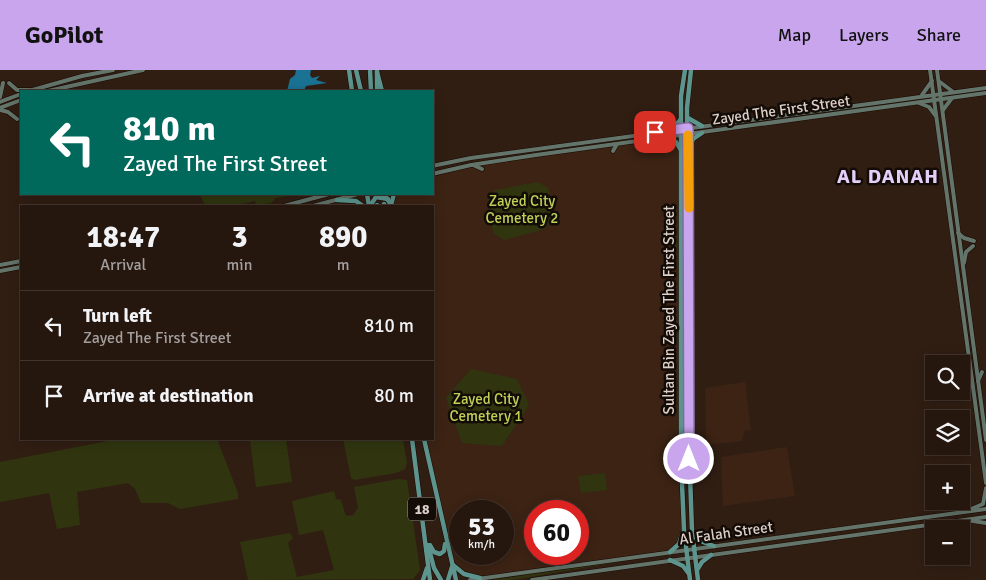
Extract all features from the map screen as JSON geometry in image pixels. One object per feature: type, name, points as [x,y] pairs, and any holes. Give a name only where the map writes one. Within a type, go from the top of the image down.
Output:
[{"type":"main road","points":[[34,90],[113,70]]},
{"type":"main road","points":[[53,90],[143,70]]},
{"type":"main road","points":[[349,70],[352,90]]},
{"type":"main road","points":[[356,70],[361,90]]},
{"type":"main road","points":[[370,70],[372,90]]},
{"type":"main road","name":"Sultan Bin Zayed The First Street","points":[[691,70],[687,152],[689,447],[692,531],[698,580]]},
{"type":"main road","points":[[930,70],[986,483]]},
{"type":"main road","points":[[937,70],[986,440]]},
{"type":"main road","points":[[377,71],[377,90]]},
{"type":"main road","points":[[377,71],[382,90]]},
{"type":"main road","name":"Sultan Bin Zayed The First Street","points":[[683,71],[681,96],[681,459],[684,530],[690,578]]},
{"type":"main road","points":[[938,79],[944,87],[954,92]]},
{"type":"main road","points":[[921,96],[927,90],[932,80]]},
{"type":"main road","points":[[0,97],[3,83]]},
{"type":"main road","points":[[9,83],[20,90]]},
{"type":"main road","name":"Zayed The First Street","points":[[434,166],[472,158],[986,88]]},
{"type":"main road","name":"Zayed The First Street","points":[[434,173],[471,164],[986,93]]},
{"type":"main road","points":[[0,102],[20,94]]},
{"type":"main road","points":[[942,112],[952,98]]},
{"type":"main road","points":[[0,109],[20,100]]},
{"type":"main road","points":[[917,103],[930,107],[936,116]]},
{"type":"main road","points":[[0,109],[17,119]]},
{"type":"main road","points":[[672,130],[682,118]]},
{"type":"main road","points":[[688,118],[702,126]]},
{"type":"main road","points":[[687,152],[692,141],[702,133]]},
{"type":"main road","points":[[668,136],[676,142],[682,151]]},
{"type":"main road","points":[[613,151],[617,144]]},
{"type":"main road","points":[[471,164],[482,169]]},
{"type":"main road","points":[[288,205],[325,195]]},
{"type":"main road","points":[[317,205],[354,195]]},
{"type":"main road","points":[[385,195],[391,205]]},
{"type":"main road","points":[[370,205],[376,197],[388,199]]},
{"type":"main road","points":[[337,200],[356,201],[362,205]]},
{"type":"main road","points":[[942,201],[948,206]]},
{"type":"main road","points":[[958,232],[973,243],[964,255],[963,277]]},
{"type":"main road","points":[[0,265],[20,261]]},
{"type":"main road","points":[[0,271],[20,267]]},
{"type":"main road","points":[[978,381],[982,372]]},
{"type":"main road","points":[[982,408],[986,411]]},
{"type":"main road","name":"18","points":[[412,440],[430,580]]},
{"type":"main road","name":"18","points":[[424,440],[449,552]]},
{"type":"main road","points":[[964,512],[982,504],[986,488]]},
{"type":"main road","name":"Al Falah Street","points":[[470,580],[986,509]]},
{"type":"main road","name":"Al Falah Street","points":[[966,520],[986,517]]},
{"type":"main road","points":[[970,521],[986,523]]},
{"type":"main road","name":"Al Falah Street","points":[[532,580],[925,526]]},
{"type":"main road","points":[[425,529],[434,568],[441,580]]},
{"type":"main road","points":[[670,552],[679,544],[684,530]]},
{"type":"main road","points":[[692,531],[700,541],[714,546]]},
{"type":"main road","points":[[428,542],[434,552],[440,554],[445,547],[445,538]]},
{"type":"main road","points":[[697,572],[702,562],[710,555]]},
{"type":"main road","points":[[670,560],[683,566],[690,578]]},
{"type":"main road","points":[[448,580],[452,565]]},
{"type":"main road","name":"18","points":[[452,565],[456,580]]},
{"type":"main road","points":[[454,565],[464,574],[480,578]]},
{"type":"main road","points":[[423,580],[428,567]]},
{"type":"shaded area","points":[[680,136],[683,531],[680,540],[671,550],[589,561],[589,500],[524,500],[524,565],[564,565],[478,577],[465,574],[455,565],[514,565],[514,500],[449,500],[449,542],[425,440],[434,440],[434,205],[393,205],[396,195],[434,195],[434,177],[476,165]]},
{"type":"shaded area","points":[[745,382],[751,430],[744,431],[742,441],[706,445],[705,388]]},
{"type":"shaded area","points":[[787,447],[795,496],[723,506],[721,457]]},
{"type":"green space","name":"Zayed City Cemetery 2","points":[[538,182],[548,188],[554,216],[545,229],[504,240],[493,233],[488,199],[495,190]]},
{"type":"green space","points":[[200,195],[295,195],[276,198],[271,203],[261,205],[256,205],[255,201],[237,205],[205,205]]},
{"type":"green space","points":[[672,218],[675,218],[677,250],[671,250],[671,246],[663,246],[663,221],[672,222]]},
{"type":"green space","name":"Zayed City Cemetery 1","points":[[471,369],[517,379],[529,405],[502,446],[462,443],[446,398]]},
{"type":"green space","points":[[113,440],[217,440],[238,493],[238,499],[180,509],[168,503],[141,503],[135,489],[128,483],[77,492],[80,525],[57,529],[49,493],[0,502],[0,462]]},
{"type":"green space","points":[[250,440],[286,440],[292,482],[256,487]]},
{"type":"green space","points":[[343,440],[403,440],[407,463],[405,469],[396,473],[354,480],[351,478]]},
{"type":"green space","points":[[605,473],[607,490],[581,493],[578,476]]},
{"type":"green space","points":[[398,479],[407,480],[420,570],[413,579],[248,580],[240,542],[290,533],[293,538],[288,543],[297,577],[334,570],[323,530],[299,535],[292,501],[334,491],[336,499],[341,500],[346,516],[353,515],[358,508],[354,487]]},
{"type":"green space","points":[[636,559],[512,580],[492,580]]},
{"type":"water","points":[[296,70],[311,70],[310,75],[312,78],[320,76],[316,80],[327,83],[306,86],[304,90],[287,90],[290,79],[295,75]]},
{"type":"slow traffic","points":[[688,135],[689,208]]},
{"type":"district","name":"AL DANAH","points":[[888,176]]},
{"type":"route","points":[[655,132],[688,128],[689,459]]}]
